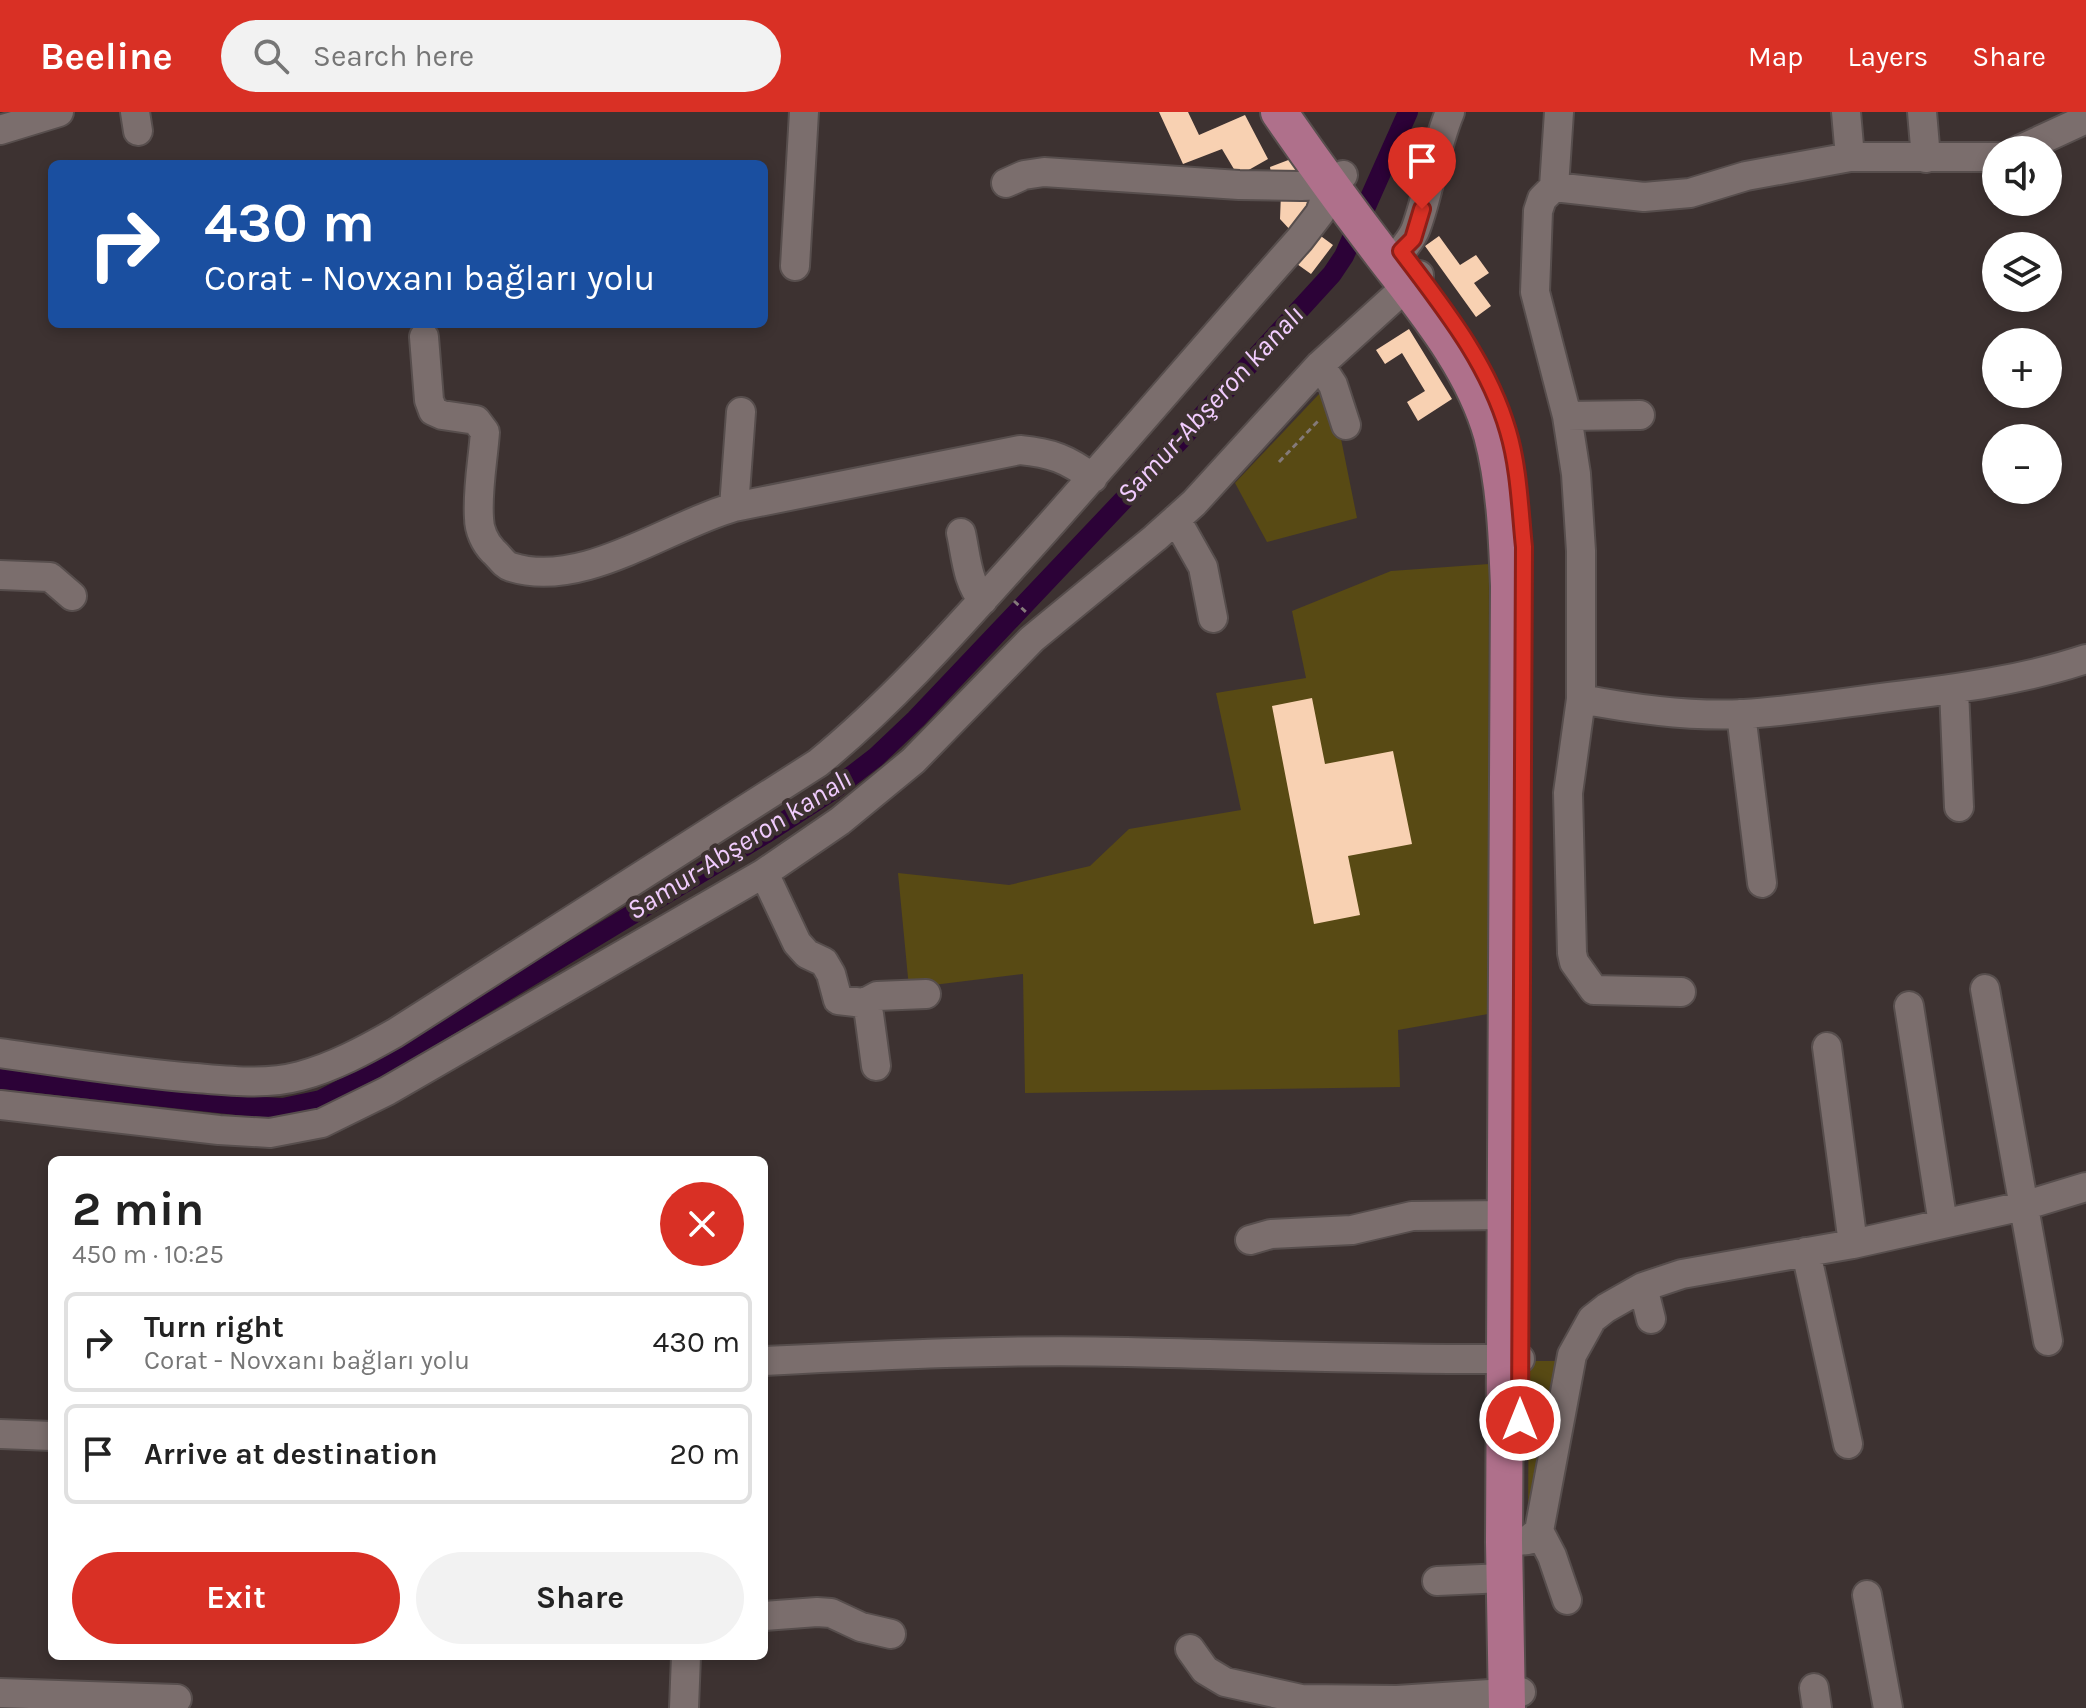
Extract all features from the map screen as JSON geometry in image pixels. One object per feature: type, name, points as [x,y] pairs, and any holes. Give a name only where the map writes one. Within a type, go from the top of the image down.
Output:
[{"type":"main road","points":[[1279,112],[1472,350],[1497,398],[1515,462],[1524,547],[1512,1359]]},
{"type":"main road","points":[[1298,112],[1339,183]]},
{"type":"main road","points":[[1399,263],[1480,400],[1492,436],[1503,503],[1509,586],[1505,1215],[1521,1538],[1514,1700]]},
{"type":"main road","points":[[1514,1700],[1504,1578],[1521,1538]]},
{"type":"street","points":[[0,130],[59,112]]},
{"type":"street","points":[[795,266],[804,112]]},
{"type":"street","points":[[0,1105],[248,1133],[294,1130],[322,1123],[387,1091],[764,873],[840,821],[913,761],[1032,639],[1176,519],[1320,365],[1399,263],[1413,239],[1442,130],[1450,112]]},
{"type":"street","points":[[1559,112],[1554,187],[1542,199],[1538,211],[1535,292],[1567,416],[1576,474],[1581,551],[1581,699],[1568,793],[1574,962],[1594,990],[1681,992]]},
{"type":"street","points":[[1846,112],[1850,157]]},
{"type":"street","points":[[1922,112],[1926,158]]},
{"type":"street","points":[[2049,136],[2086,119]]},
{"type":"street","points":[[1554,187],[1644,197],[1690,193],[1746,176],[1850,157],[1982,157]]},
{"type":"street","points":[[1006,183],[1024,175],[1044,172],[1239,185],[1339,183]]},
{"type":"street","points":[[0,1053],[168,1076],[268,1082],[300,1076],[363,1052],[622,891],[818,763],[851,736],[995,598],[1093,478],[1300,239],[1339,183]]},
{"type":"street","points":[[424,337],[429,400],[433,411],[476,420],[485,432],[478,520],[486,544],[508,567],[561,571],[608,558],[734,507],[1020,450],[1048,453],[1071,461],[1093,478]]},
{"type":"street","points":[[1320,365],[1329,376],[1342,412]]},
{"type":"street","points":[[734,507],[741,412]]},
{"type":"street","points":[[1567,416],[1640,415]]},
{"type":"street","points":[[1176,519],[1203,567],[1213,618]]},
{"type":"street","points":[[961,533],[975,591],[995,598]]},
{"type":"street","points":[[0,575],[50,577],[72,596]]},
{"type":"street","points":[[1581,699],[1614,706],[1741,714],[1954,689],[2086,659]]},
{"type":"street","points":[[1954,689],[1959,807]]},
{"type":"street","points":[[1741,714],[1762,883]]},
{"type":"street","points":[[764,873],[797,943],[807,954],[824,962],[831,974],[838,1000],[864,1003],[877,996],[926,994]]},
{"type":"street","points":[[1985,989],[2048,1341]]},
{"type":"street","points":[[864,1003],[869,1014],[876,1066]]},
{"type":"street","points":[[1909,1006],[1943,1224]]},
{"type":"street","points":[[1827,1047],[1853,1244]]},
{"type":"street","points":[[1567,1600],[1552,1556],[1521,1538],[1572,1355],[1592,1319],[1643,1287],[1682,1274],[1853,1244],[2023,1206],[2086,1187]]},
{"type":"street","points":[[1250,1240],[1271,1234],[1352,1230],[1412,1216],[1505,1215]]},
{"type":"street","points":[[1806,1252],[1848,1444]]},
{"type":"street","points":[[1643,1287],[1651,1319]]},
{"type":"street","points":[[768,1361],[909,1353],[1086,1352],[1256,1358],[1512,1359]]},
{"type":"street","points":[[0,1434],[48,1436]]},
{"type":"street","points":[[1437,1581],[1504,1578]]},
{"type":"street","points":[[1867,1595],[1888,1708]]},
{"type":"street","points":[[768,1616],[831,1613],[861,1627],[891,1634]]},
{"type":"street","points":[[1190,1649],[1205,1670],[1225,1682],[1301,1699],[1514,1700]]},
{"type":"street","points":[[684,1708],[686,1660]]},
{"type":"street","points":[[0,1693],[177,1699]]},
{"type":"path","points":[[1279,462],[1342,412]]},
{"type":"path","points":[[995,598],[1031,617]]},
{"type":"shaded area","points":[[1320,393],[1337,419],[1357,518],[1267,542],[1235,483]]},
{"type":"shaded area","points":[[1489,564],[1488,1014],[1398,1030],[1400,1087],[1025,1093],[1023,974],[909,988],[898,873],[1009,885],[1090,866],[1129,829],[1241,810],[1216,693],[1306,678],[1292,611],[1391,571]]},
{"type":"shaded area","points":[[1529,1361],[1561,1361],[1528,1526]]},
{"type":"building","points":[[1159,112],[1188,112],[1199,135],[1245,115],[1268,159],[1238,176],[1222,149],[1183,164]]},
{"type":"building","points":[[1291,159],[1304,177],[1272,181],[1270,167]]},
{"type":"building","points":[[1281,193],[1319,200],[1293,233],[1280,219]]},
{"type":"building","points":[[1318,234],[1333,245],[1311,274],[1297,264]]},
{"type":"building","points":[[1439,236],[1460,265],[1476,255],[1489,273],[1474,283],[1491,306],[1476,317],[1425,246]]},
{"type":"building","points":[[1409,329],[1452,399],[1418,421],[1407,402],[1425,391],[1402,353],[1385,364],[1376,350]]},
{"type":"building","points":[[1312,698],[1325,764],[1393,751],[1412,844],[1348,856],[1360,915],[1314,924],[1272,706]]},
{"type":"waterway","name":"Samur-Abşeron kanalı","points":[[0,1079],[246,1106],[283,1108],[321,1100],[765,834],[833,790],[876,757],[916,719],[1183,437],[1332,274],[1344,256],[1408,112]]},
{"type":"route","points":[[1422,209],[1413,239],[1401,251],[1460,331],[1497,398],[1515,462],[1524,547],[1520,1420]]}]
